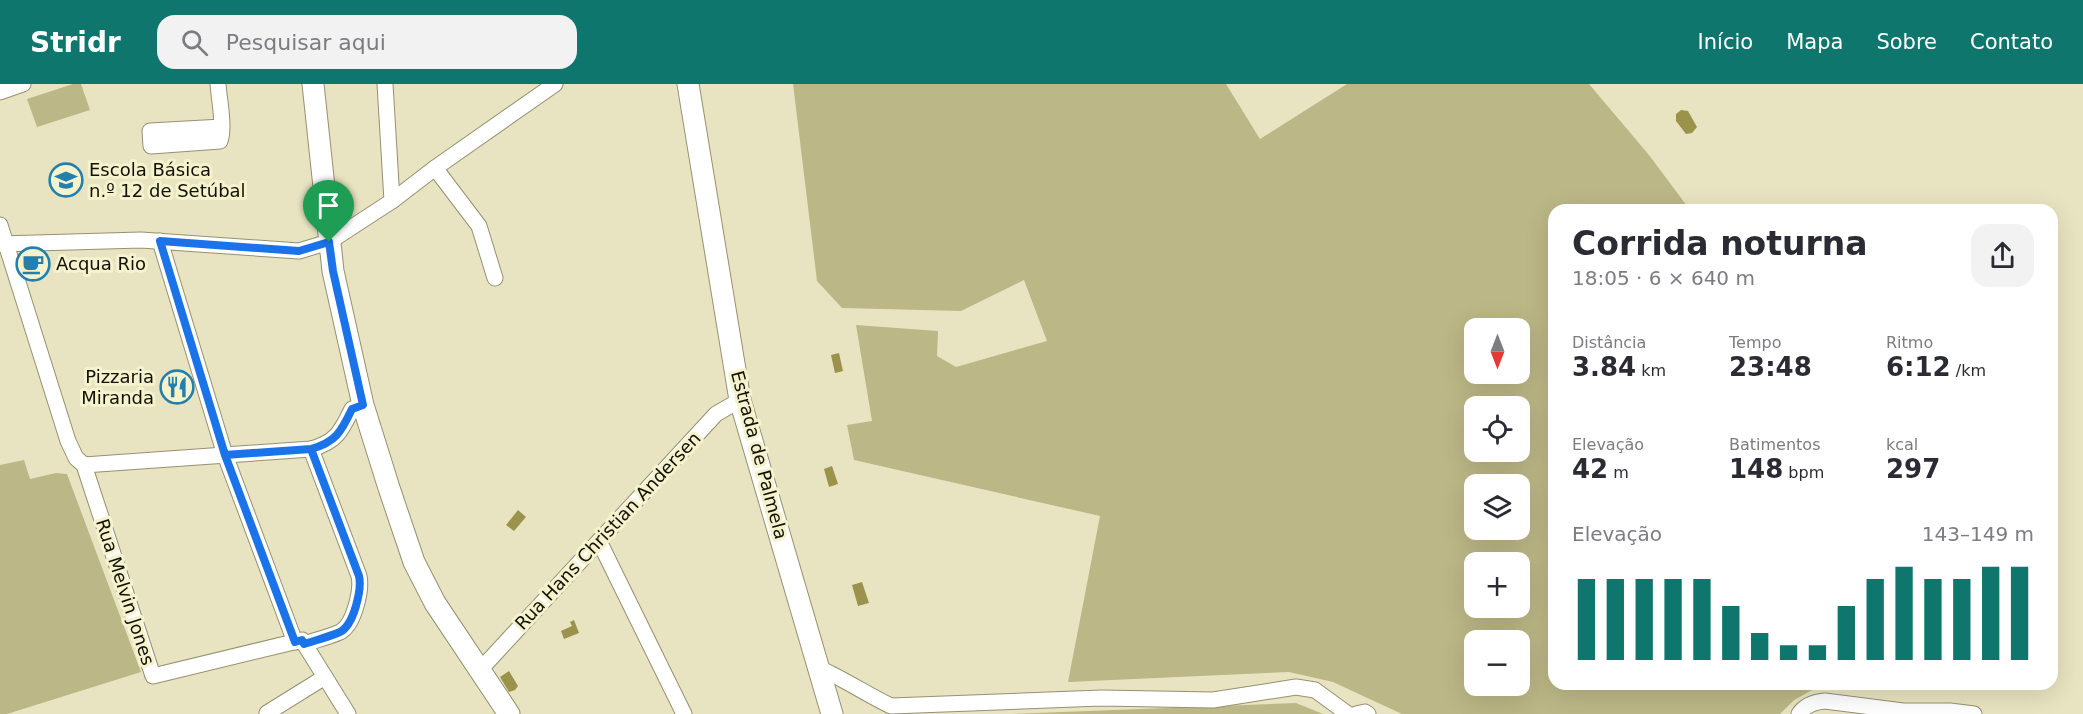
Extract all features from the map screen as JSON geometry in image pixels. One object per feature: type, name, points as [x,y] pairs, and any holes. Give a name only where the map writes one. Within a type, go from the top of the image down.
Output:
[{"type":"street","points":[[0,92],[23,84]]},
{"type":"street","points":[[218,84],[222,127]]},
{"type":"street","points":[[313,84],[333,271],[363,405],[414,562],[435,603],[510,714]]},
{"type":"street","points":[[385,84],[392,201]]},
{"type":"street","points":[[3,244],[141,240],[299,251],[329,242],[392,201],[555,84]]},
{"type":"street","name":"Estrada de Palmela","points":[[688,84],[740,400],[832,714]]},
{"type":"street","points":[[435,168],[479,226],[495,278]]},
{"type":"street","points":[[0,225],[3,244],[68,441],[76,458],[84,465],[311,449],[334,439],[352,409],[363,405]]},
{"type":"street","points":[[160,241],[225,455],[301,642],[348,714]]},
{"type":"street","name":"Rua Hans Christian Andersen","points":[[480,669],[716,414],[740,400]]},
{"type":"street","points":[[301,642],[344,629],[356,604],[360,585],[359,576],[311,449]]},
{"type":"street","name":"Rua Melvin Jones","points":[[84,465],[153,676],[301,642]]},
{"type":"street","points":[[599,541],[684,714]]},
{"type":"street","points":[[819,668],[843,678],[864,694],[891,706],[1101,698],[1213,700],[1296,687],[1315,690],[1348,714]]},
{"type":"street","points":[[267,713],[325,677]]},
{"type":"street","points":[[1799,714],[1802,709],[1814,702],[1825,701],[1903,711],[1950,711],[1974,714]]},
{"type":"street","points":[[1356,714],[1365,712],[1368,714]]},
{"type":"shaded area","points":[[73,84],[81,84],[90,110],[37,127],[27,99]]},
{"type":"shaded area","points":[[793,84],[1226,84],[1260,139],[1347,84],[1589,84],[1649,155],[1686,204],[1548,204],[1548,690],[1812,690],[1794,700],[1780,714],[1402,714],[1333,682],[1289,672],[1068,682],[1100,516],[854,460],[847,425],[872,421],[856,325],[938,331],[937,356],[956,367],[1047,341],[1024,280],[961,311],[842,308],[817,281]]},
{"type":"shaded area","points":[[1681,110],[1688,111],[1697,127],[1692,133],[1686,134],[1676,121],[1676,114]]},
{"type":"shaded area","points":[[839,353],[843,371],[835,373],[831,355]]},
{"type":"shaded area","points":[[24,460],[30,479],[56,473],[67,474],[141,672],[7,714],[0,714],[0,465]]},
{"type":"shaded area","points":[[832,466],[838,484],[829,487],[824,469]]},
{"type":"shaded area","points":[[518,510],[526,517],[514,531],[506,525]]},
{"type":"shaded area","points":[[862,582],[869,603],[858,606],[852,585]]},
{"type":"shaded area","points":[[574,620],[579,633],[564,639],[561,631],[572,626],[570,622]]},
{"type":"shaded area","points":[[509,671],[518,686],[509,692],[500,677]]},
{"type":"shaded area","points":[[1296,703],[1323,714],[1011,714]]},
{"type":"place","name":"Escola Básica n.º 12 de Setúbal","points":[[66,180]]},
{"type":"place","name":"Acqua Rio","points":[[33,264]]},
{"type":"place","name":"Pizzaria Miranda","points":[[177,387]]},
{"type":"route","points":[[329,242],[299,251],[160,241],[225,455],[311,449],[359,576],[359,595],[347,626],[340,632],[304,644],[302,640],[295,642],[225,455],[311,449],[324,445],[334,439],[342,429],[352,409],[363,405],[333,271],[329,242]]}]
